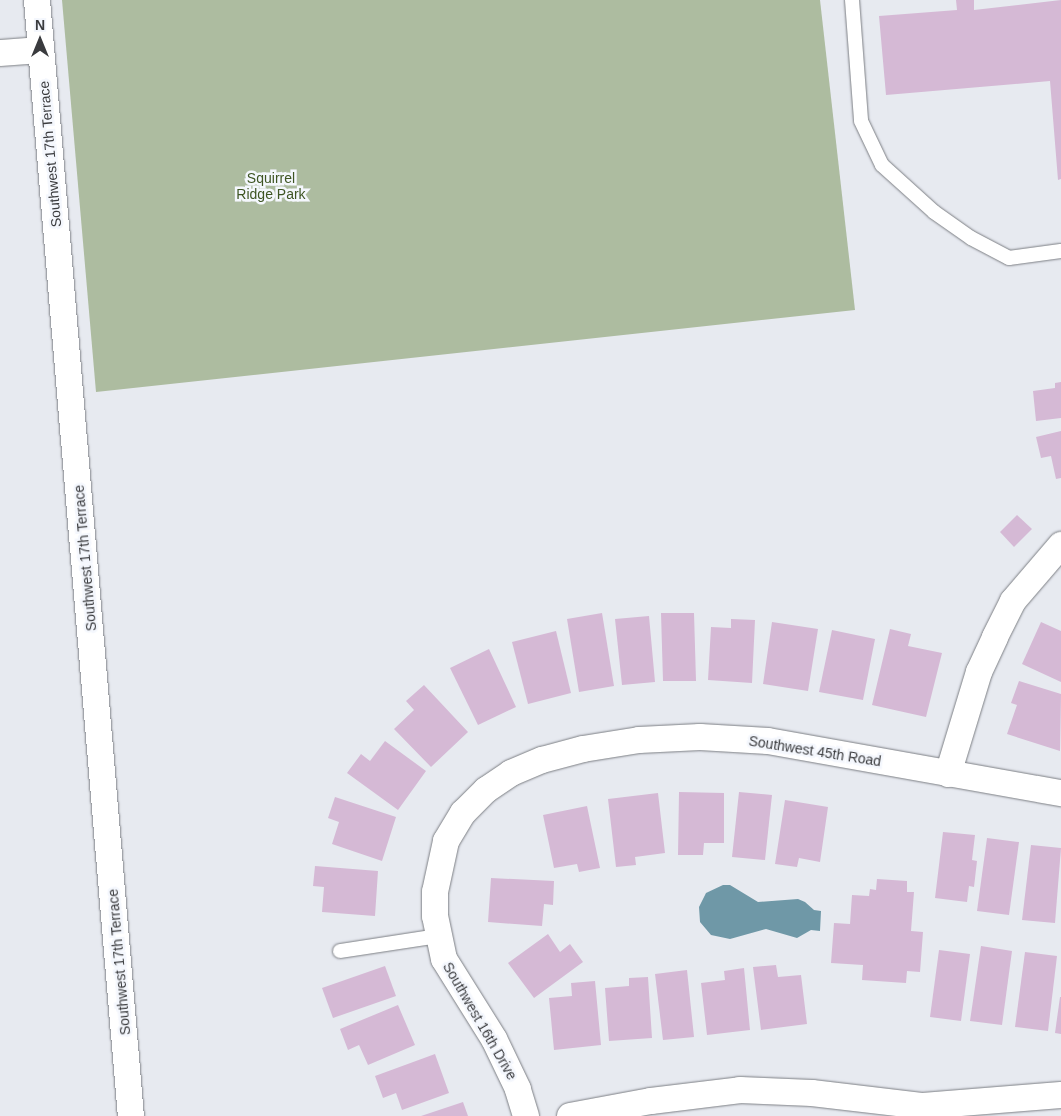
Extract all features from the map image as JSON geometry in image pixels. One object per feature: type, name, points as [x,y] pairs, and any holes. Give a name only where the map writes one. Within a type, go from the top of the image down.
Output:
[{"type":"street","name":"Southwest 17th Terrace","points":[[37,0],[131,1116]]},
{"type":"street","points":[[0,53],[42,50]]},
{"type":"street","points":[[948,774],[979,672],[998,630],[1013,601],[1061,545]]},
{"type":"street","name":"Southwest 45th Road","points":[[486,790],[511,773],[542,760],[583,749],[639,740],[700,737],[768,741],[1061,793]]},
{"type":"street","name":"Southwest 16th Drive","points":[[486,790],[463,813],[446,841],[436,892],[438,936],[444,959],[457,984],[506,1064],[526,1116]]},
{"type":"street","points":[[570,1116],[651,1100],[740,1090],[812,1093],[923,1106],[1061,1095]]},
{"type":"lane","points":[[852,0],[862,121],[882,165],[971,238],[1009,258],[1061,251]]},
{"type":"lane","points":[[340,951],[438,936]]},
{"type":"green space","name":"Squirrel Ridge Park","points":[[62,0],[820,0],[855,310],[96,392]]},
{"type":"water","points":[[723,885],[730,885],[758,902],[798,899],[805,902],[814,910],[821,911],[820,931],[811,930],[797,938],[766,929],[730,939],[711,935],[700,922],[699,907],[706,893]]},
{"type":"building","points":[[956,0],[974,0],[974,10],[1061,0],[1061,179],[1058,180],[1050,81],[886,95],[879,16],[957,10]]},
{"type":"building","points":[[1061,382],[1061,418],[1036,421],[1033,391],[1055,388],[1055,383]]},
{"type":"building","points":[[1061,431],[1061,478],[1056,479],[1051,456],[1041,458],[1036,437]]},
{"type":"building","points":[[1017,515],[1032,529],[1014,547],[1000,532]]},
{"type":"building","points":[[602,613],[614,686],[579,692],[567,619]]},
{"type":"building","points":[[661,613],[694,613],[696,681],[663,681]]},
{"type":"building","points":[[649,616],[655,682],[622,685],[615,619]]},
{"type":"building","points":[[731,619],[755,620],[752,683],[708,680],[711,627],[731,628]]},
{"type":"building","points":[[772,622],[818,629],[808,691],[763,684]]},
{"type":"building","points":[[1041,622],[1061,631],[1061,682],[1022,664]]},
{"type":"building","points":[[890,629],[911,634],[908,646],[942,653],[926,717],[872,705]]},
{"type":"building","points":[[832,630],[875,639],[863,700],[819,692]]},
{"type":"building","points":[[556,631],[571,693],[528,704],[512,642]]},
{"type":"building","points":[[489,649],[516,707],[478,725],[450,668]]},
{"type":"building","points":[[1019,681],[1061,694],[1060,751],[1007,734],[1017,705],[1011,703]]},
{"type":"building","points":[[424,685],[468,732],[431,767],[394,729],[414,710],[406,701]]},
{"type":"building","points":[[385,741],[426,771],[398,810],[347,773],[361,754],[370,761]]},
{"type":"building","points":[[679,792],[724,793],[724,843],[704,843],[703,855],[678,855]]},
{"type":"building","points":[[739,792],[772,795],[765,860],[732,857]]},
{"type":"building","points":[[658,793],[665,853],[635,857],[636,865],[616,867],[608,799]]},
{"type":"building","points":[[335,797],[396,817],[382,861],[332,844],[339,822],[328,818]]},
{"type":"building","points":[[785,800],[828,807],[820,862],[799,858],[797,867],[775,864]]},
{"type":"building","points":[[587,806],[600,868],[579,872],[577,864],[554,868],[543,815]]},
{"type":"building","points":[[943,832],[975,835],[972,860],[977,861],[974,887],[969,886],[967,902],[935,898]]},
{"type":"building","points":[[987,838],[1019,842],[1009,915],[977,911]]},
{"type":"building","points":[[1031,845],[1061,848],[1055,923],[1022,920]]},
{"type":"building","points":[[315,866],[378,871],[375,916],[322,912],[324,887],[313,886]]},
{"type":"building","points":[[491,878],[554,881],[553,905],[544,904],[542,926],[488,922]]},
{"type":"building","points":[[877,879],[907,881],[907,892],[914,892],[911,931],[923,932],[920,972],[907,971],[906,983],[862,980],[863,965],[831,963],[834,923],[850,924],[852,895],[869,896],[870,889],[876,890]]},
{"type":"building","points":[[548,934],[560,952],[570,944],[583,962],[534,998],[508,963]]},
{"type":"building","points":[[981,946],[1012,951],[1002,1025],[970,1021]]},
{"type":"building","points":[[939,950],[970,954],[961,1021],[930,1017]]},
{"type":"building","points":[[1025,952],[1057,956],[1048,1031],[1015,1027]]},
{"type":"building","points":[[776,965],[778,977],[801,975],[807,1024],[761,1030],[753,967]]},
{"type":"building","points":[[385,966],[396,996],[333,1018],[322,988]]},
{"type":"building","points":[[744,968],[750,1030],[707,1035],[701,983],[725,980],[724,971]]},
{"type":"building","points":[[687,970],[694,1037],[663,1040],[655,974]]},
{"type":"building","points":[[648,977],[652,1038],[609,1041],[605,988],[629,986],[629,978]]},
{"type":"building","points":[[595,981],[601,1045],[554,1050],[549,998],[572,996],[571,983]]},
{"type":"building","points":[[1061,997],[1061,1034],[1055,1033]]},
{"type":"building","points":[[398,1005],[415,1045],[368,1065],[359,1045],[348,1050],[340,1029]]},
{"type":"building","points":[[435,1054],[449,1093],[402,1110],[396,1093],[383,1098],[375,1076]]},
{"type":"building","points":[[463,1102],[468,1116],[421,1116]]}]
